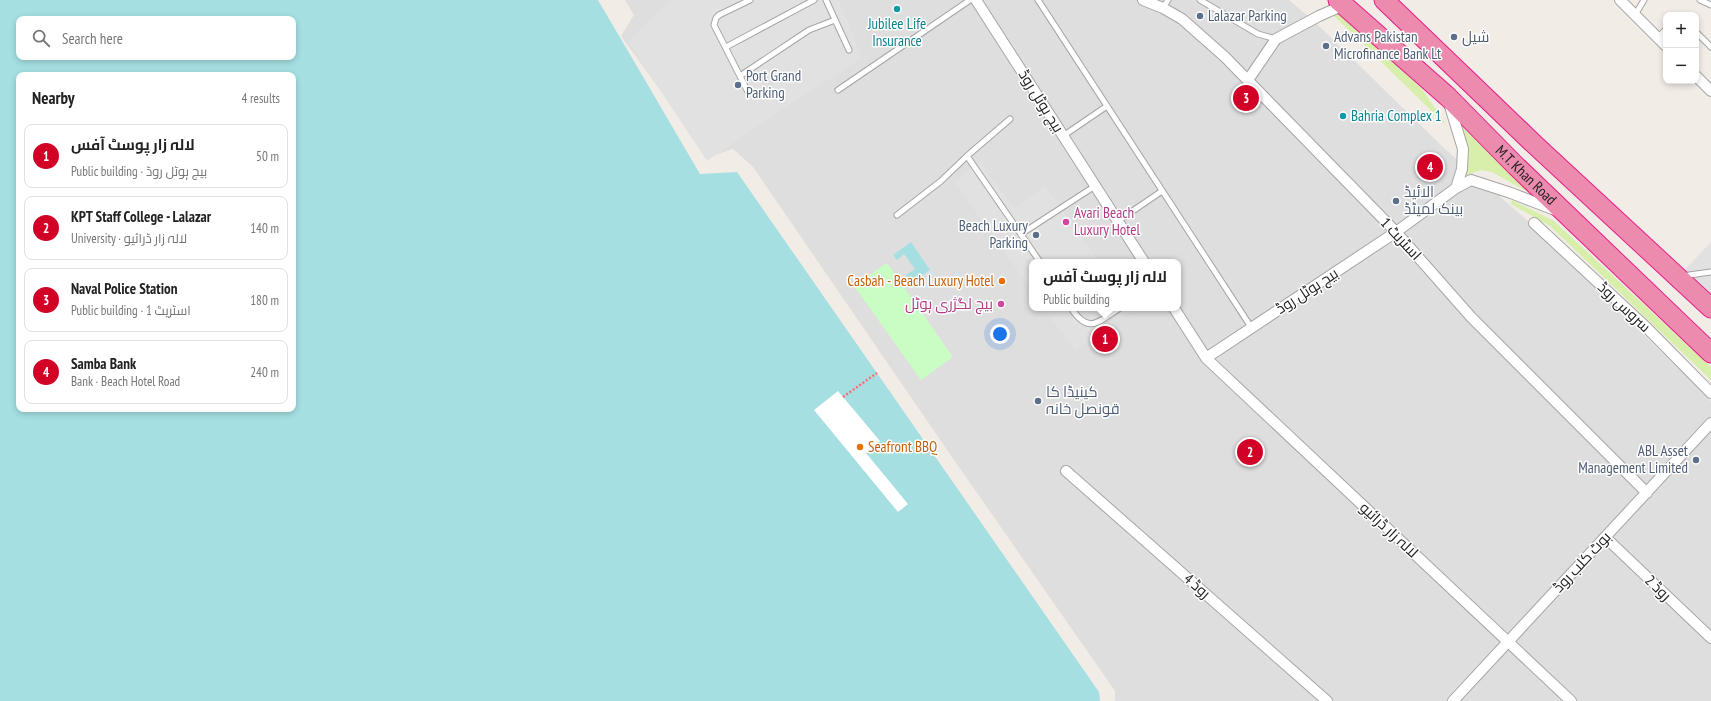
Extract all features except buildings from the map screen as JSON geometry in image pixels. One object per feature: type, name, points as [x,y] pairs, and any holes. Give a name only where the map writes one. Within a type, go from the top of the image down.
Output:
[{"type":"highway","points":[[1373,0],[1410,25]]},
{"type":"highway","name":"M.T. Khan Road","points":[[1384,0],[1534,144],[1711,308]]},
{"type":"highway","name":"M.T. Khan Road","points":[[1341,2],[1448,97],[1516,166],[1711,353]]},
{"type":"street","name":"بیچ ہوٹل روڈ","points":[[976,0],[1142,259]]},
{"type":"street","name":"اسٹریٹ 1","points":[[1143,0],[1166,4],[1197,31],[1248,80],[1396,232],[1471,317],[1647,493]]},
{"type":"street","points":[[1620,0],[1663,43]]},
{"type":"street","points":[[1248,80],[1276,39],[1319,16],[1341,2]]},
{"type":"street","points":[[1699,79],[1711,91]]},
{"type":"street","points":[[1448,97],[1463,149],[1462,169],[1456,188]]},
{"type":"street","name":"بیچ ہوٹل روڈ","points":[[1206,358],[1396,232],[1456,188],[1471,180],[1518,195],[1570,217]]},
{"type":"street","name":"سروس روڈ","points":[[1534,223],[1647,328],[1711,392]]},
{"type":"street","points":[[1176,311],[1206,358]]},
{"type":"street","name":"لالہ زار ڈرائیو","points":[[1206,358],[1571,701]]},
{"type":"street","name":"بوٹ کلب روڈ","points":[[1453,701],[1711,423]]},
{"type":"street","name":"روڈ 4","points":[[1066,471],[1327,701]]},
{"type":"street","name":"روڈ 2","points":[[1605,537],[1711,638]]},
{"type":"lane","points":[[748,92],[714,25],[716,18],[750,0]]},
{"type":"lane","points":[[726,47],[814,0]]},
{"type":"lane","points":[[826,0],[849,50]]},
{"type":"lane","points":[[838,90],[970,0]]},
{"type":"lane","points":[[1038,0],[1252,327]]},
{"type":"lane","points":[[1200,0],[1258,34],[1276,39]]},
{"type":"lane","points":[[1635,15],[1644,0]]},
{"type":"lane","points":[[1700,0],[1711,5]]},
{"type":"lane","points":[[740,76],[809,30],[835,20]]},
{"type":"lane","points":[[1658,38],[1663,32]]},
{"type":"lane","points":[[1699,35],[1711,47]]},
{"type":"lane","points":[[1063,136],[1107,106]]},
{"type":"lane","points":[[897,215],[941,181],[967,156],[1010,120]]},
{"type":"lane","points":[[967,156],[1038,259]]},
{"type":"lane","points":[[1021,234],[1095,186]]},
{"type":"lane","points":[[1118,221],[1162,191]]},
{"type":"lane","points":[[1678,277],[1711,272]]},
{"type":"lane","points":[[1073,311],[1084,323],[1092,324],[1100,321],[1115,311]]},
{"type":"path","points":[[843,397],[877,373]]},
{"type":"shaded area","points":[[625,0],[1289,0],[1317,24],[1446,150],[1535,227],[1711,401],[1711,701],[1115,701],[1115,691],[753,167],[733,149],[709,157],[621,36],[634,15]]},
{"type":"shaded area","name":"Port Grand Parking","points":[[671,0],[839,0],[862,58],[778,112],[707,161],[628,42]]},
{"type":"shaded area","name":"Beach Luxury Parking","points":[[982,162],[990,177],[1015,208],[1045,186],[1097,259],[1029,259],[1029,287],[954,181]]},
{"type":"shaded area","points":[[1711,242],[1711,308],[1678,277]]},
{"type":"shaded area","points":[[1046,311],[1132,311],[1075,351]]},
{"type":"green space","points":[[1332,14],[1344,14],[1422,89],[1447,126]]},
{"type":"green space","points":[[1458,123],[1533,195],[1492,172],[1481,170],[1461,177],[1468,162],[1469,156],[1465,137]]},
{"type":"green space","points":[[1512,200],[1554,221],[1711,367],[1711,380],[1550,226],[1511,204]]},
{"type":"green space","points":[[887,263],[953,357],[921,380],[854,286]]},
{"type":"water","points":[[0,0],[598,0],[700,174],[737,172],[1099,692],[1100,701],[0,701]]},
{"type":"water","points":[[911,242],[930,270],[911,283],[906,275],[915,269],[904,254],[897,260],[893,255]]},
{"type":"pier","points":[[838,391],[880,441],[866,453],[908,504],[898,512],[814,410]]},
{"type":"place","name":"Jubilee Life Insurance","points":[[897,9]]},
{"type":"place","name":"Lalazar Parking","points":[[1200,16]]},
{"type":"place","name":"شیل","points":[[1454,37]]},
{"type":"place","name":"Advans Pakistan Microfinance Bank Lt","points":[[1326,46]]},
{"type":"place","name":"Port Grand Parking","points":[[738,85]]},
{"type":"place","name":"Naval Police Station","points":[[1246,98]]},
{"type":"place","name":"Bahria Complex 1","points":[[1343,116]]},
{"type":"place","name":"Samba Bank","points":[[1430,167]]},
{"type":"place","name":"الائیڈ بینک لمیٹڈ","points":[[1396,201]]},
{"type":"place","name":"Avari Beach Luxury Hotel","points":[[1066,222]]},
{"type":"place","name":"Beach Luxury Parking","points":[[1036,235]]},
{"type":"place","name":"Casbah - Beach Luxury Hotel","points":[[1002,281]]},
{"type":"place","name":"بیچ لگژری ہوٹل","points":[[1001,304]]},
{"type":"place","name":"لالہ زار پوسٹ آفس","points":[[1105,339]]},
{"type":"place","name":"کینیڈا کا قونصل خانہ","points":[[1038,401]]},
{"type":"place","name":"Seafront BBQ","points":[[860,447]]},
{"type":"place","name":"KPT Staff College - Lalazar","points":[[1250,452]]},
{"type":"place","name":"ABL Asset Management Limited","points":[[1696,460]]}]
